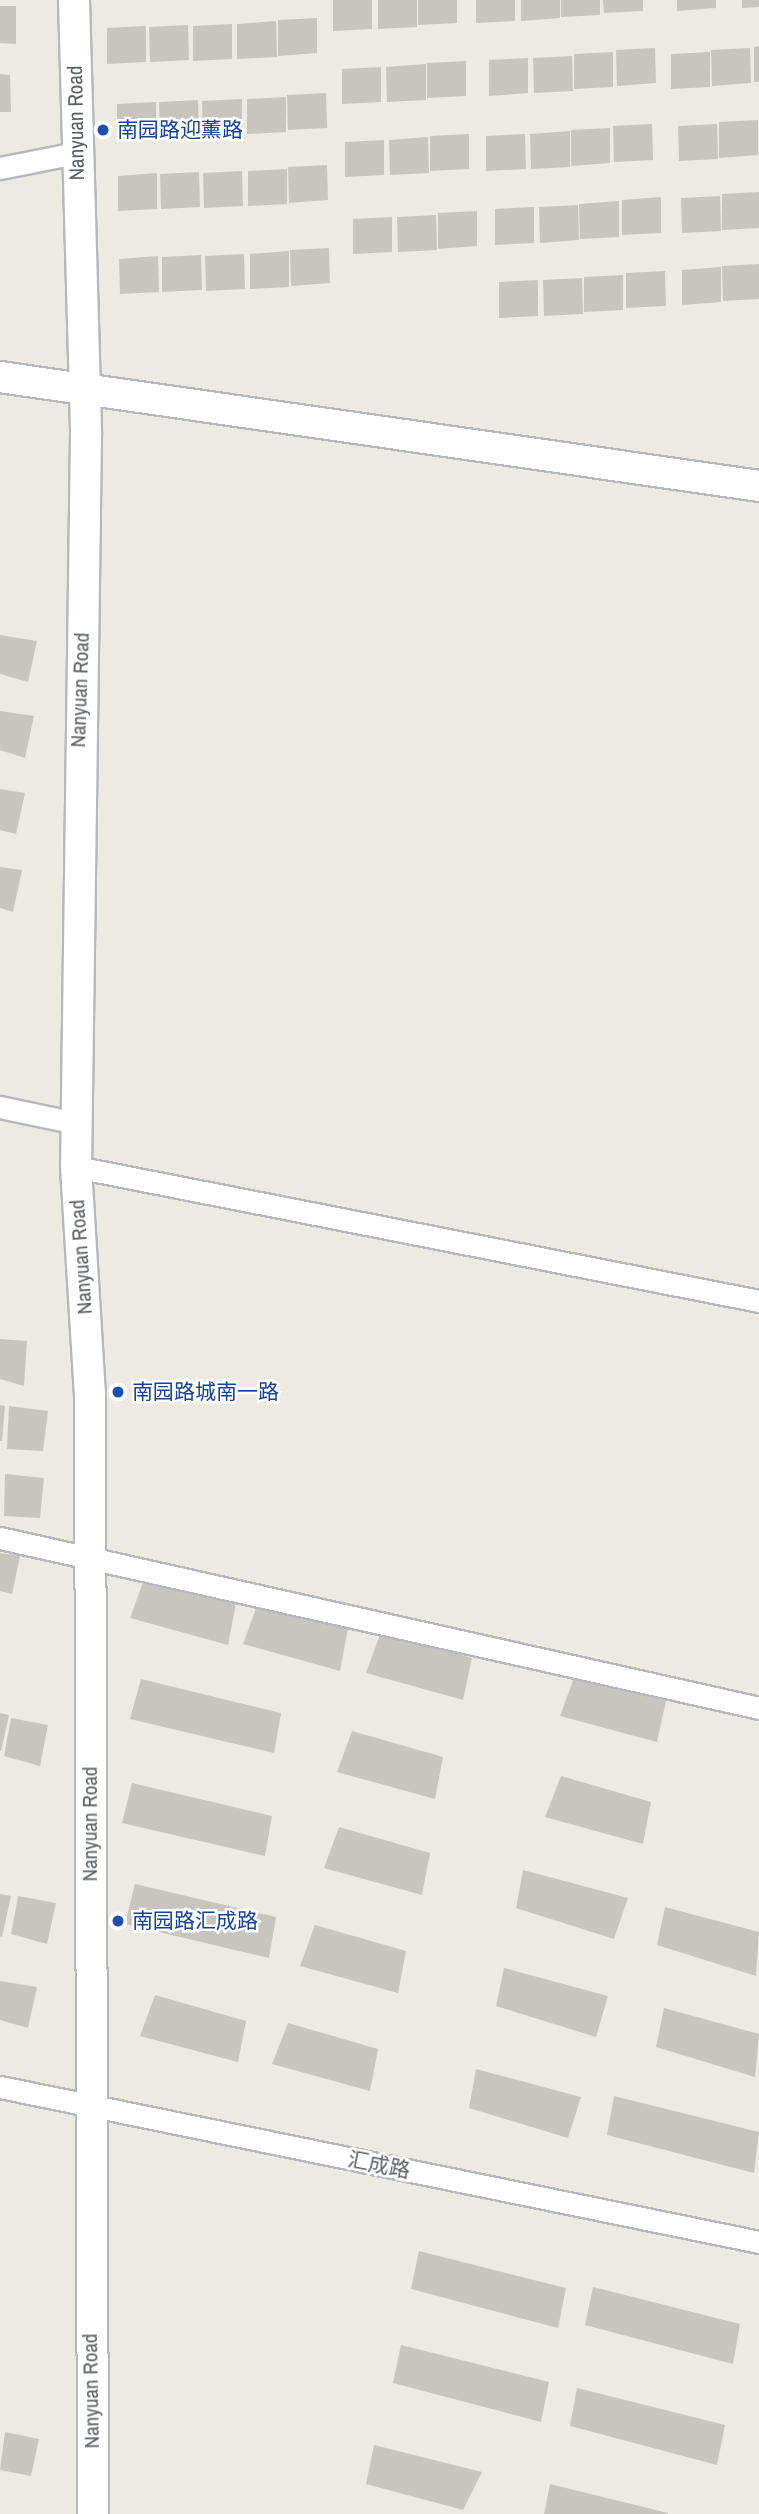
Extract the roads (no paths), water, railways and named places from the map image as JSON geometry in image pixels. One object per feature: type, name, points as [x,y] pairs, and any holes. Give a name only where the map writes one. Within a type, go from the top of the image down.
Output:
[{"type":"street","name":"Nanyuan Road","points":[[74,0],[84,389],[76,1167],[90,1394],[88,2107],[93,2514]]},
{"type":"street","points":[[0,168],[76,153]]},
{"type":"street","points":[[0,377],[759,486]]},
{"type":"street","points":[[0,1107],[76,1123]]},
{"type":"street","points":[[76,1167],[759,1301]]},
{"type":"street","points":[[0,1538],[759,1708]]},
{"type":"street","name":"汇成路","points":[[0,2087],[759,2242]]},
{"type":"place","name":"南园路迎薰路","points":[[103,130]]},
{"type":"place","name":"南园路城南一路","points":[[118,1392]]},
{"type":"place","name":"南园路汇成路","points":[[118,1921]]}]
